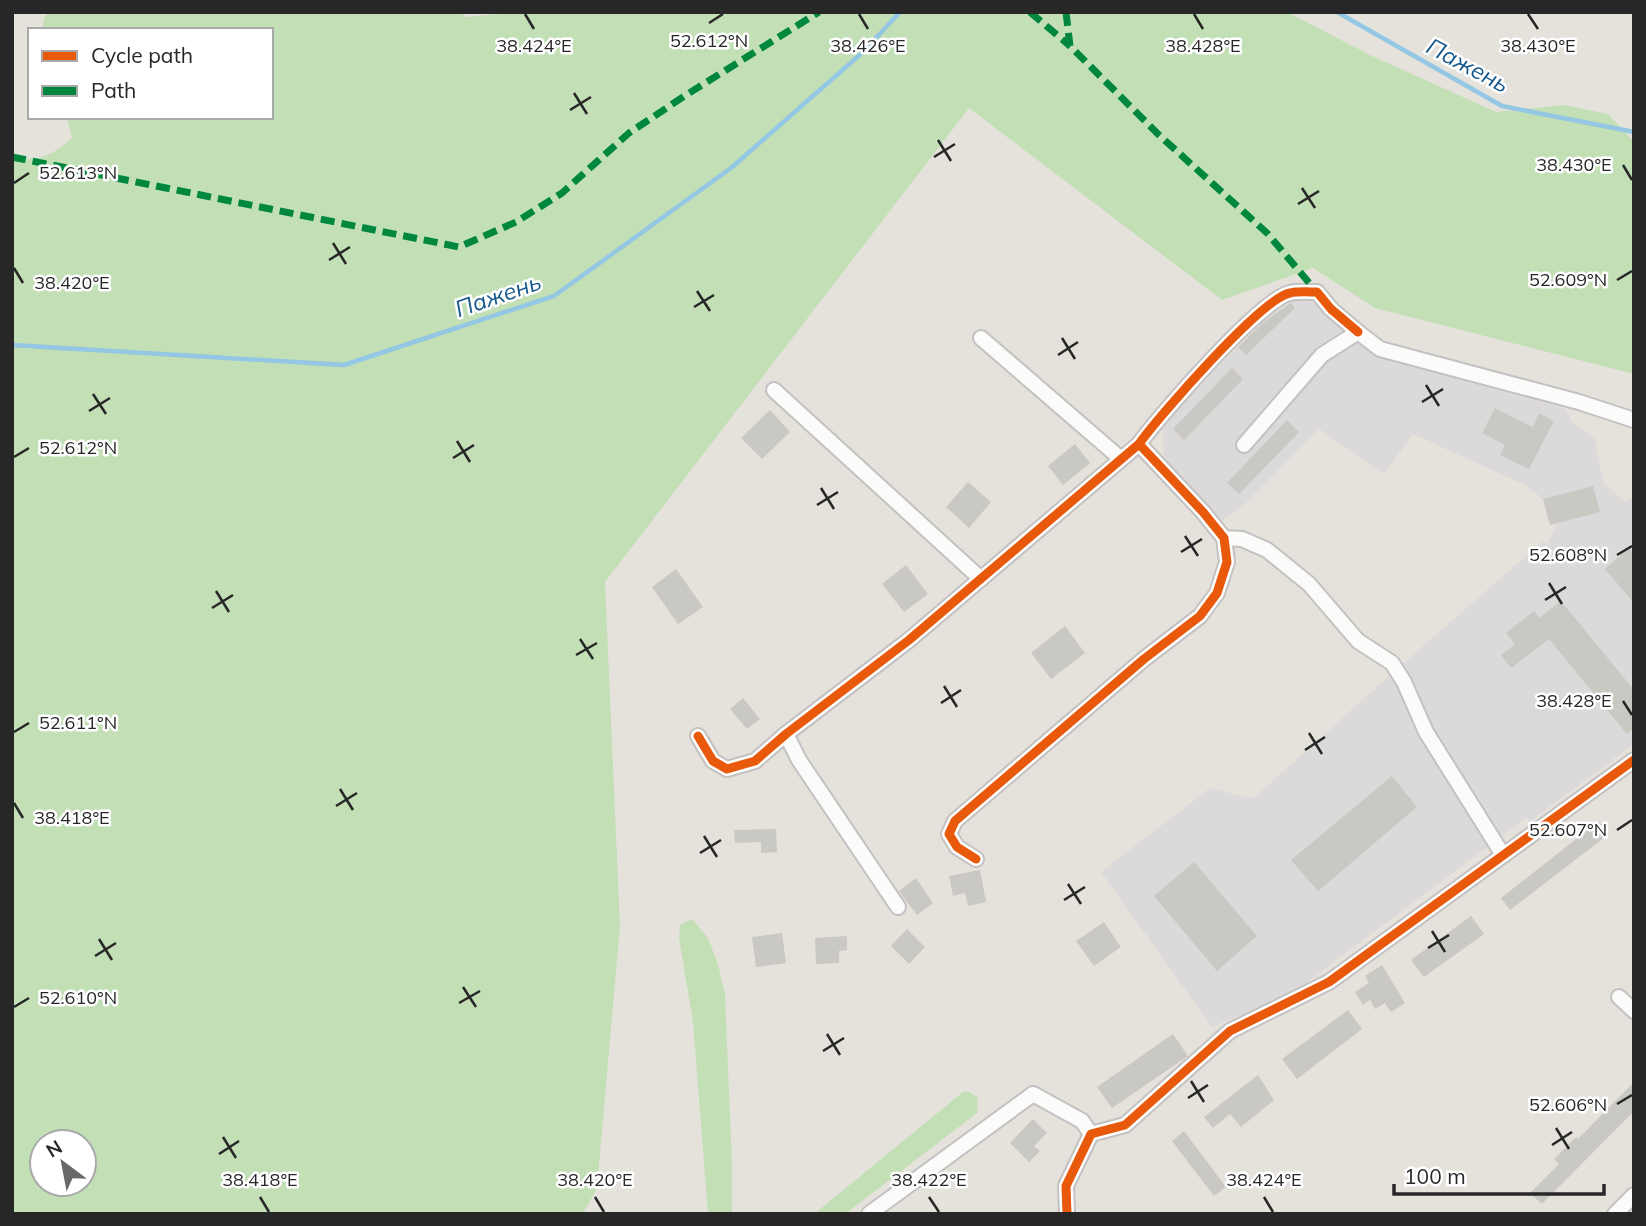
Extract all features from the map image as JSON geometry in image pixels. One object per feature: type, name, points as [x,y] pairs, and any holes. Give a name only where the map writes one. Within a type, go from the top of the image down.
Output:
[{"type":"street","points":[[698,736],[713,761],[727,769],[755,761],[909,640],[1139,444],[1155,421],[1258,312],[1288,293],[1317,292],[1331,309],[1380,349],[1579,402],[1634,421]]},
{"type":"street","points":[[1244,445],[1322,355],[1358,332]]},
{"type":"street","points":[[981,338],[1121,459]]},
{"type":"street","points":[[774,390],[981,579]]},
{"type":"street","points":[[976,859],[957,846],[949,834],[955,821],[1144,659],[1200,616],[1217,593],[1227,562],[1224,538],[1139,444]]},
{"type":"street","points":[[1224,538],[1242,539],[1267,550],[1309,584],[1358,641],[1392,663],[1404,682],[1426,733],[1503,855]]},
{"type":"street","points":[[786,734],[799,760],[898,907]]},
{"type":"street","points":[[1067,1214],[1066,1186],[1091,1134],[1125,1125],[1230,1031],[1329,982],[1634,760]]},
{"type":"street","points":[[1619,996],[1634,1012]]},
{"type":"street","points":[[869,1214],[1033,1094],[1082,1121],[1091,1134]]},
{"type":"street","points":[[1615,1214],[1634,1195]]},
{"type":"shaded area","points":[[1286,299],[1310,299],[1357,343],[1380,356],[1565,409],[1571,421],[1595,439],[1603,482],[1624,502],[1634,497],[1634,744],[1531,821],[1527,817],[1294,992],[1212,1027],[1101,872],[1210,788],[1253,799],[1542,542],[1548,543],[1557,524],[1550,525],[1543,499],[1525,485],[1413,434],[1384,474],[1319,429],[1246,503],[1222,521],[1164,457],[1162,424]]},
{"type":"green space","points":[[50,12],[461,12],[466,17],[517,12],[1287,12],[1370,55],[1496,112],[1564,105],[1608,114],[1634,142],[1634,374],[1375,308],[1313,268],[1222,300],[969,108],[605,582],[620,926],[597,1188],[583,1214],[12,1214],[12,157],[38,158],[58,149],[72,138],[67,119],[273,119],[273,28],[42,28],[45,16]]},
{"type":"green space","points":[[692,919],[708,938],[718,964],[725,995],[732,1214],[708,1214],[693,1022],[679,938],[680,925]]},
{"type":"green space","points":[[963,1092],[970,1092],[978,1098],[977,1113],[845,1214],[814,1214]]},
{"type":"building","points":[[1291,303],[1295,308],[1246,355],[1238,347],[1264,322]]},
{"type":"building","points":[[1232,368],[1243,379],[1184,440],[1173,429]]},
{"type":"building","points":[[1495,408],[1533,427],[1539,413],[1554,421],[1529,469],[1500,455],[1505,445],[1482,433]]},
{"type":"building","points":[[770,410],[790,432],[762,459],[741,438]]},
{"type":"building","points":[[1287,420],[1299,432],[1239,494],[1227,483]]},
{"type":"building","points":[[1075,444],[1090,463],[1063,485],[1048,466]]},
{"type":"building","points":[[968,482],[991,502],[969,528],[946,507]]},
{"type":"building","points":[[1593,486],[1600,512],[1550,525],[1543,499]]},
{"type":"building","points":[[1629,548],[1634,554],[1634,603],[1605,569]]},
{"type":"building","points":[[906,565],[928,594],[904,612],[882,584]]},
{"type":"building","points":[[676,569],[703,607],[678,624],[652,587]]},
{"type":"building","points":[[1561,601],[1634,690],[1634,728],[1627,734],[1549,639],[1511,668],[1501,655],[1515,644],[1506,633],[1534,611],[1539,618]]},
{"type":"building","points":[[1065,626],[1085,653],[1051,679],[1031,653]]},
{"type":"building","points":[[743,698],[760,719],[747,729],[730,709]]},
{"type":"building","points":[[1392,776],[1417,807],[1318,891],[1291,860]]},
{"type":"building","points":[[1599,821],[1609,834],[1510,910],[1501,898]]},
{"type":"building","points":[[776,829],[777,852],[761,853],[761,842],[735,843],[734,830]]},
{"type":"building","points":[[1194,862],[1257,936],[1217,971],[1154,896]]},
{"type":"building","points":[[980,870],[986,902],[968,906],[965,893],[953,896],[949,876]]},
{"type":"building","points":[[916,878],[933,903],[917,915],[899,891]]},
{"type":"building","points":[[1471,916],[1484,934],[1424,977],[1411,960]]},
{"type":"building","points":[[1104,922],[1121,947],[1094,966],[1076,941]]},
{"type":"building","points":[[907,929],[925,947],[909,964],[891,946]]},
{"type":"building","points":[[782,933],[786,963],[756,967],[752,937]]},
{"type":"building","points":[[847,936],[847,950],[839,951],[839,963],[816,964],[815,938]]},
{"type":"building","points":[[1382,965],[1405,1003],[1391,1012],[1385,1003],[1375,1009],[1370,1000],[1363,1005],[1355,992],[1369,983],[1365,976]]},
{"type":"building","points":[[1348,1010],[1362,1029],[1297,1079],[1282,1059]]},
{"type":"building","points":[[1173,1034],[1188,1056],[1112,1108],[1097,1087]]},
{"type":"building","points":[[1258,1075],[1274,1100],[1241,1127],[1230,1114],[1213,1128],[1204,1117]]},
{"type":"building","points":[[1634,1082],[1634,1111],[1542,1204],[1530,1193],[1559,1164],[1554,1159],[1576,1137],[1578,1139]]},
{"type":"building","points":[[1033,1119],[1047,1133],[1034,1146],[1040,1151],[1029,1162],[1010,1143]]},
{"type":"building","points":[[1184,1131],[1226,1187],[1214,1196],[1172,1141]]},
{"type":"waterway","name":"Пажень","points":[[12,345],[344,365],[554,296],[731,168],[863,52],[900,12]]},
{"type":"waterway","name":"Пажень","points":[[1337,12],[1502,106],[1634,132]]},
{"type":"marked path","points":[[12,157],[459,247],[516,222],[562,193],[629,133],[819,12]]},
{"type":"marked path","points":[[1030,12],[1070,46]]},
{"type":"marked path","points":[[1066,12],[1070,46],[1159,135],[1267,233],[1317,292]]},
{"type":"cycle path","points":[[698,736],[713,761],[727,769],[755,761],[909,640],[1139,444],[1212,360],[1276,300],[1293,292],[1317,292],[1331,309],[1358,332]]},
{"type":"cycle path","points":[[976,859],[957,847],[949,834],[955,821],[1144,659],[1200,616],[1217,593],[1227,562],[1224,538],[1139,444]]},
{"type":"cycle path","points":[[1067,1214],[1066,1186],[1091,1134],[1125,1125],[1230,1031],[1329,982],[1634,760]]}]
